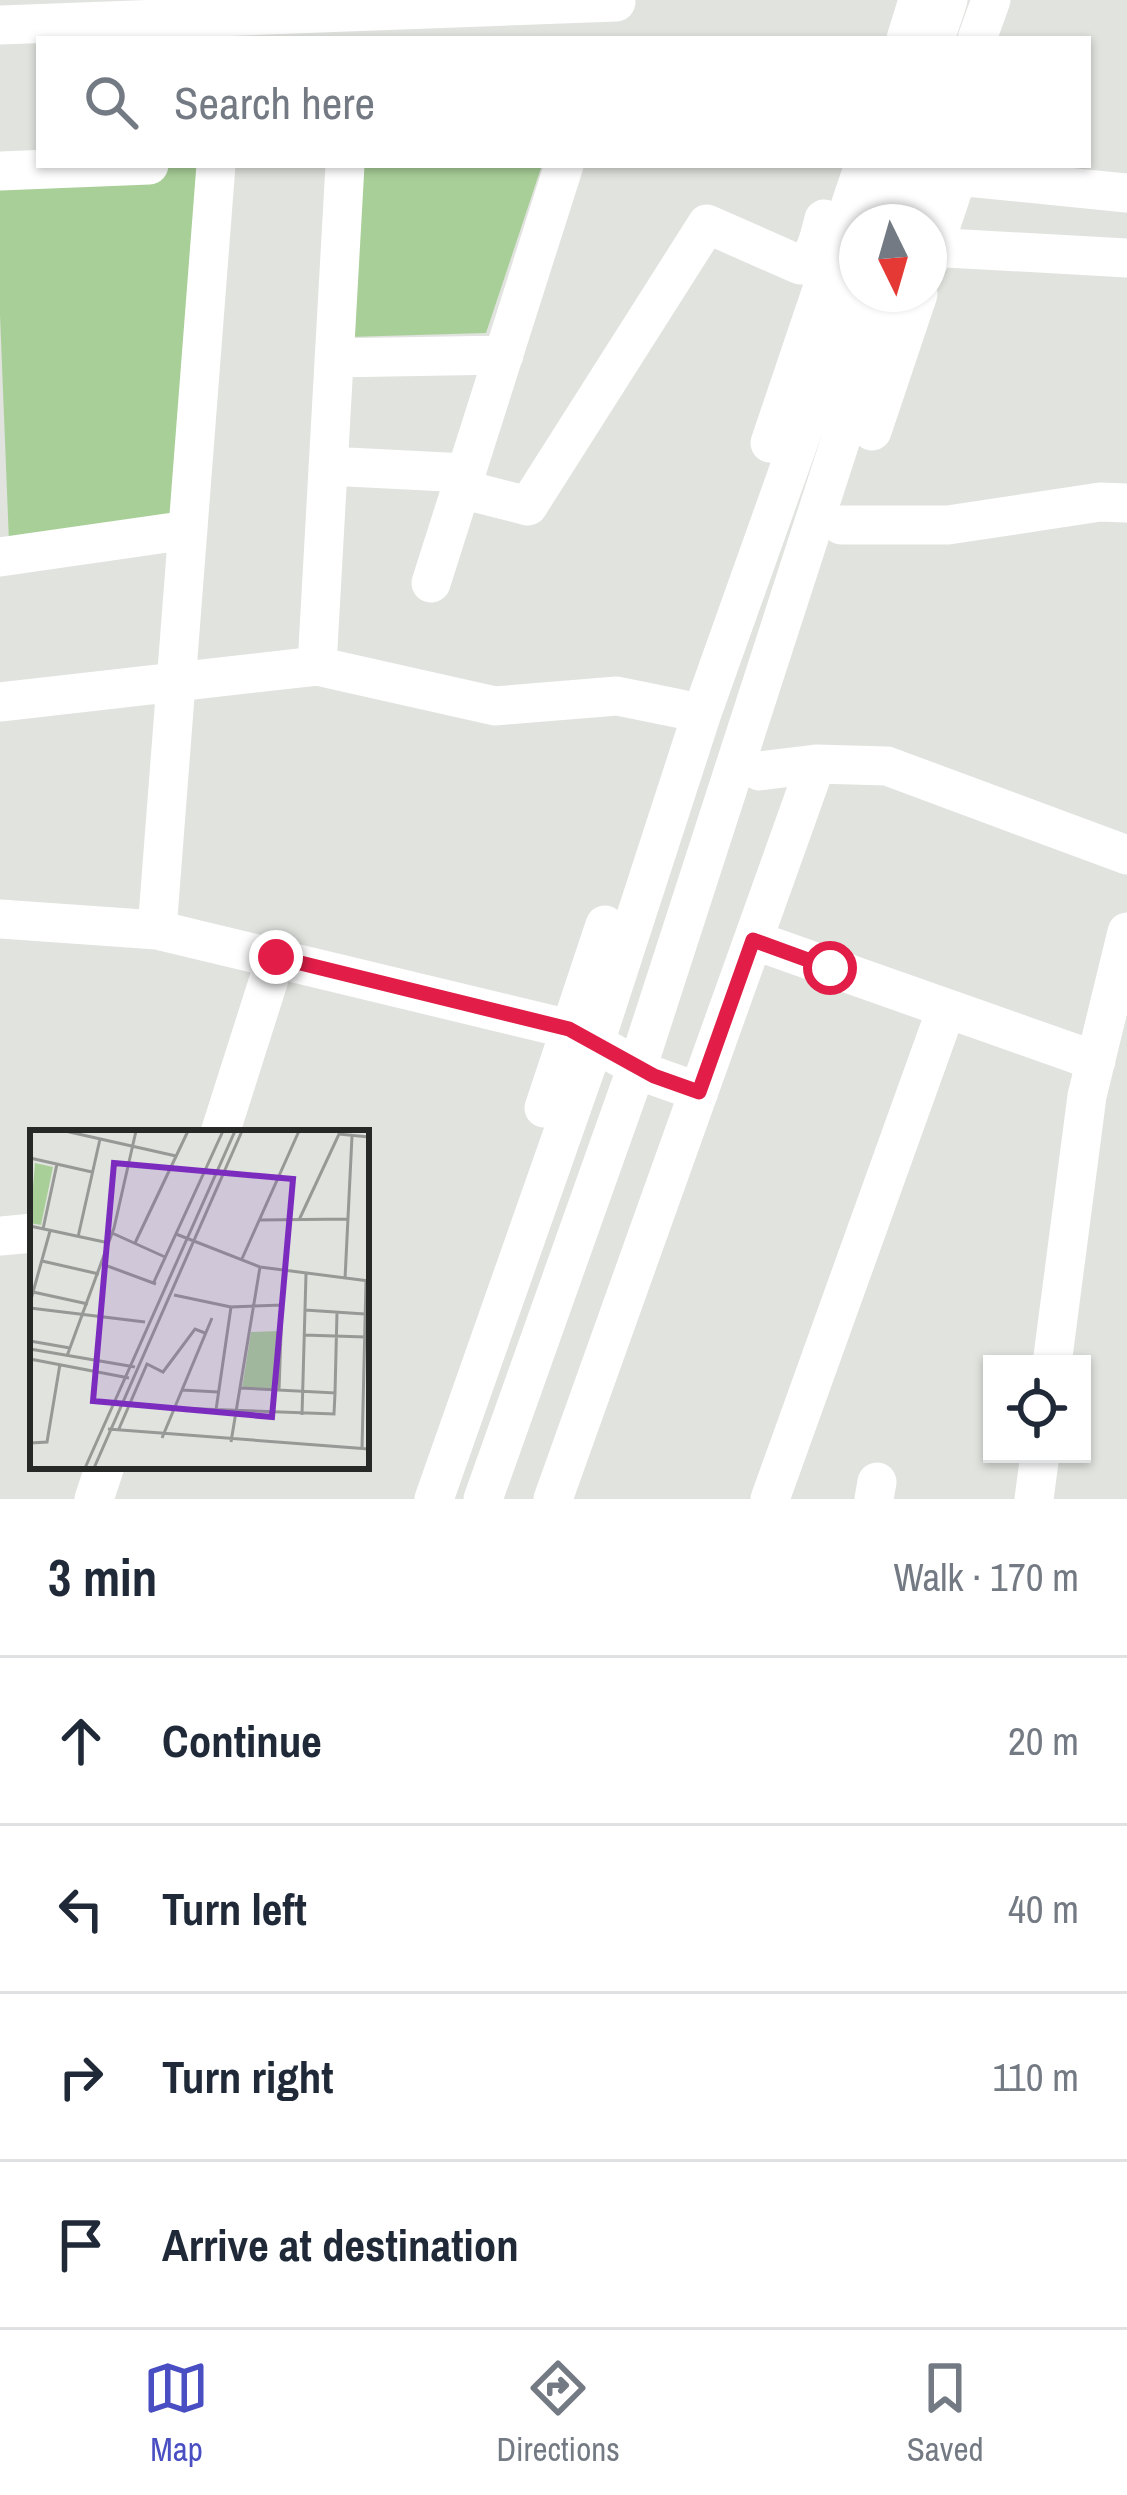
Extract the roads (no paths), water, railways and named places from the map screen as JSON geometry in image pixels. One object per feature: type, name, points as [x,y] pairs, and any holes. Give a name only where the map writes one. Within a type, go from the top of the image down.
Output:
[{"type":"street","points":[[887,36],[898,0]]},
{"type":"street","points":[[907,36],[918,0]]},
{"type":"street","points":[[936,36],[948,0]]},
{"type":"street","points":[[978,36],[991,0]]},
{"type":"street","points":[[1004,36],[1016,0]]},
{"type":"street","points":[[0,25],[228,18],[353,25],[612,14]]},
{"type":"street","points":[[0,171],[74,168]]},
{"type":"street","points":[[157,930],[217,168]]},
{"type":"street","points":[[317,666],[345,168]]},
{"type":"street","points":[[430,583],[563,168]]},
{"type":"street","points":[[328,466],[463,481],[528,506],[707,224],[800,265],[814,251],[843,168]]},
{"type":"street","points":[[860,204],[864,168]]},
{"type":"street","points":[[873,204],[893,168]]},
{"type":"street","points":[[939,204],[950,169],[1127,193]]},
{"type":"street","points":[[947,245],[1127,258]]},
{"type":"street","points":[[513,1271],[520,1185],[569,1029],[839,281]]},
{"type":"street","points":[[434,1499],[702,713],[845,312]]},
{"type":"street","points":[[483,1499],[664,985],[882,312]]},
{"type":"street","points":[[549,1314],[588,1279],[912,312]]},
{"type":"street","points":[[334,358],[503,355]]},
{"type":"street","points":[[841,525],[948,525],[1100,502],[1127,503]]},
{"type":"street","points":[[0,556],[188,530]]},
{"type":"street","points":[[0,702],[317,666],[495,706],[617,696],[681,709]]},
{"type":"street","points":[[759,771],[816,764],[887,766],[1127,855]]},
{"type":"street","points":[[553,1499],[816,764]]},
{"type":"street","points":[[0,919],[157,930],[569,1029],[654,1076],[699,1092]]},
{"type":"street","points":[[1053,1355],[1087,1096],[1119,995],[1127,932]]},
{"type":"street","points":[[753,940],[1096,1061]]},
{"type":"street","points":[[221,1130],[276,957]]},
{"type":"street","points":[[770,1499],[946,1010]]},
{"type":"street","points":[[0,1236],[30,1233]]},
{"type":"street","points":[[1034,1499],[1039,1463]]},
{"type":"street","points":[[94,1499],[105,1469]]}]
